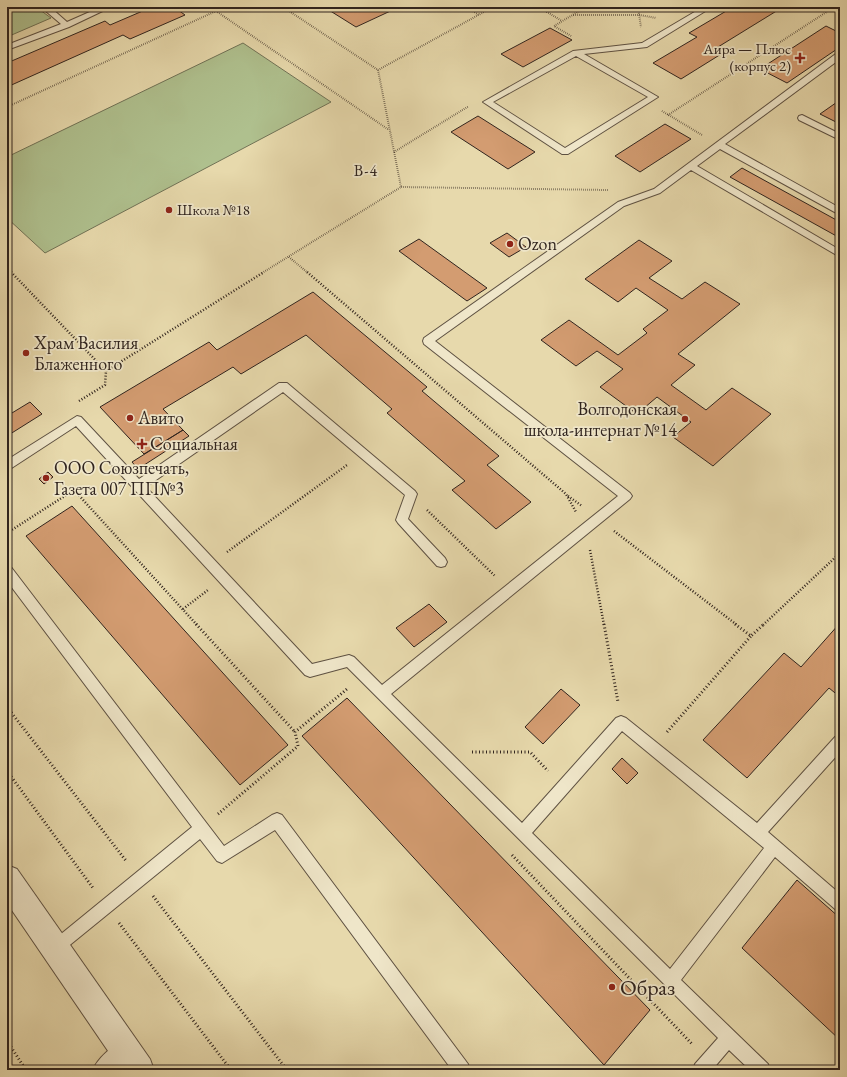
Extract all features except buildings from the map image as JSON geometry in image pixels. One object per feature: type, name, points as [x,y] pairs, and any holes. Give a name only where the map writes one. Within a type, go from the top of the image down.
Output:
[{"type":"street","points":[[7,879],[131,1059]]},
{"type":"lane","points":[[45,7],[66,25]]},
{"type":"lane","points":[[7,48],[107,7]]},
{"type":"lane","points":[[576,53],[654,97],[645,101],[565,152],[487,102],[576,53],[644,45],[708,7]]},
{"type":"lane","points":[[382,693],[626,496],[428,341],[621,204],[657,191],[840,55]]},
{"type":"lane","points":[[802,118],[840,137]]},
{"type":"lane","points":[[720,145],[840,212]]},
{"type":"lane","points":[[691,166],[840,254]]},
{"type":"lane","points":[[138,486],[283,386],[411,494],[402,520],[441,562]]},
{"type":"lane","points":[[7,466],[77,420],[310,671],[350,661],[762,1070]]},
{"type":"lane","points":[[7,571],[222,856],[277,820],[462,1070]]},
{"type":"lane","points":[[523,833],[622,722],[774,846],[840,904]]},
{"type":"lane","points":[[758,833],[840,742]]},
{"type":"lane","points":[[55,948],[201,829]]},
{"type":"lane","points":[[670,980],[774,846]]},
{"type":"lane","points":[[705,1066],[729,1038]]},
{"type":"lane","points":[[101,1070],[131,1059]]},
{"type":"path","points":[[210,7],[389,130]]},
{"type":"path","points":[[283,7],[378,70],[401,187]]},
{"type":"path","points":[[466,7],[479,15]]},
{"type":"path","points":[[378,70],[493,7]]},
{"type":"path","points":[[544,7],[547,12],[562,21]]},
{"type":"path","points":[[558,24],[586,7]]},
{"type":"path","points":[[668,115],[828,11],[829,7]]},
{"type":"path","points":[[7,107],[216,11]]},
{"type":"path","points":[[573,15],[640,15],[682,22]]},
{"type":"path","points":[[645,101],[720,145]]},
{"type":"path","points":[[394,152],[467,107],[487,102]]},
{"type":"path","points":[[106,371],[401,187],[610,190]]},
{"type":"path","points":[[289,257],[566,494],[751,636]]},
{"type":"path","points":[[7,268],[106,371],[105,385],[73,405]]},
{"type":"path","points":[[210,564],[363,453]]},
{"type":"path","points":[[7,533],[74,490],[295,732],[298,746],[201,829]]},
{"type":"path","points":[[411,494],[509,590]]},
{"type":"path","points":[[566,494],[586,528],[622,722]]},
{"type":"path","points":[[652,748],[751,636],[840,553]]},
{"type":"path","points":[[183,609],[224,579]]},
{"type":"path","points":[[295,732],[350,686]]},
{"type":"path","points":[[441,752],[530,752],[552,775],[577,773]]},
{"type":"path","points":[[507,850],[705,1066]]},
{"type":"path","points":[[7,1041],[26,1070]]},
{"type":"green space","points":[[7,7],[36,7],[51,18],[7,37]]},
{"type":"green space","points":[[243,43],[331,102],[45,253],[7,218],[7,157]]},
{"type":"place","name":"Аира — Плюс (корпус 2)","points":[[800,58]]},
{"type":"place","name":"Школа №18","points":[[169,210]]},
{"type":"place","name":"Ozon","points":[[510,244]]},
{"type":"place","name":"Храм Василия Блаженного","points":[[26,353]]},
{"type":"place","name":"Авито","points":[[130,418]]},
{"type":"place","name":"Волгодонская школа-интернат №14","points":[[685,419]]},
{"type":"place","name":"Социальная","points":[[142,444]]},
{"type":"place","name":"ООО Союзпечать, Газета 007 ПП№3","points":[[46,478]]},
{"type":"place","name":"Образ","points":[[612,987]]},
{"type":"district","name":"В-4","points":[[366,170]]}]
